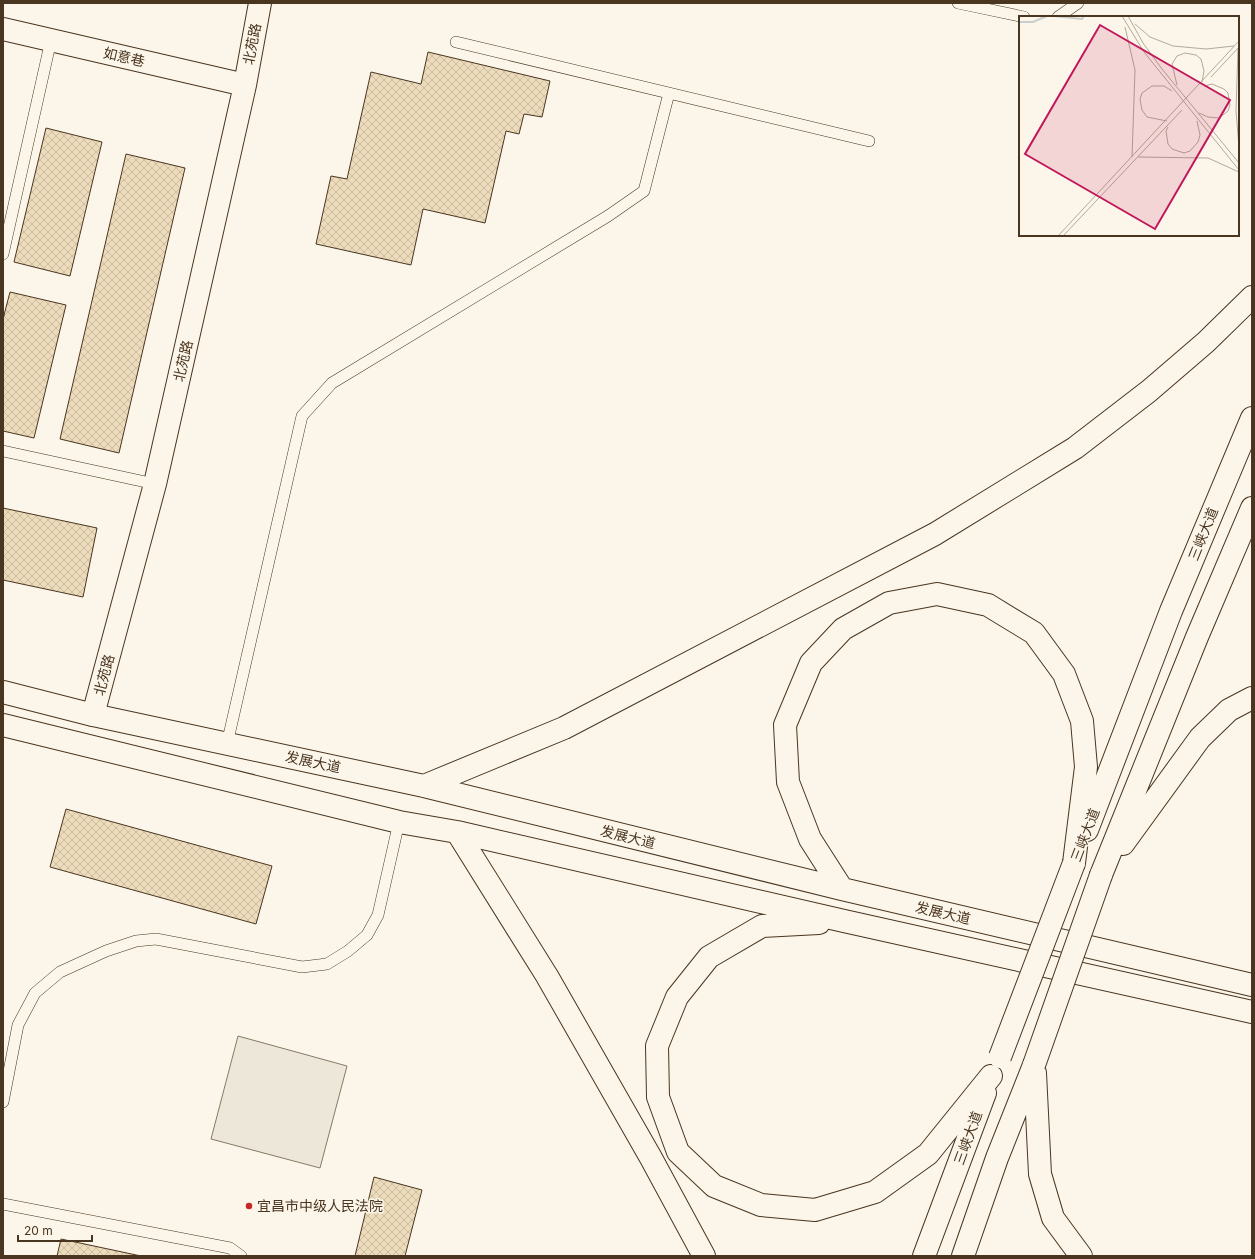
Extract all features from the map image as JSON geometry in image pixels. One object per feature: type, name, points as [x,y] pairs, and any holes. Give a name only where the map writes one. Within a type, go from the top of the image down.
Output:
[{"type":"main road","name":"北苑路","points":[[93,715],[155,484],[245,86],[260,3]]},
{"type":"main road","name":"如意巷","points":[[3,29],[245,86]]},
{"type":"main road","points":[[424,786],[564,728],[936,534],[1075,448],[1149,392],[1206,342],[1252,297]]},
{"type":"main road","name":"三峡大道","points":[[924,1256],[995,1066],[1171,610],[1252,418]]},
{"type":"main road","name":"三峡大道","points":[[963,1256],[997,1158],[1034,1066],[1101,875],[1252,508]]},
{"type":"main road","points":[[842,889],[810,839],[788,782],[785,725],[811,663],[843,629],[889,603],[937,594],[988,606],[1034,633],[1064,674],[1082,721],[1086,767],[1074,862]]},
{"type":"main road","name":"发展大道","points":[[3,692],[93,715],[424,786],[842,889],[1252,986]]},
{"type":"main road","points":[[1101,875],[1200,738],[1229,710],[1252,698]]},
{"type":"main road","name":"发展大道","points":[[3,725],[399,822],[457,832],[844,921],[1251,1012]]},
{"type":"main road","points":[[457,832],[547,976],[603,1077],[651,1158],[704,1256]]},
{"type":"main road","points":[[844,921],[762,926],[709,957],[677,997],[657,1046],[658,1098],[678,1152],[714,1186],[761,1205],[814,1210],[875,1192],[928,1154],[995,1066]]},
{"type":"main road","points":[[1034,1066],[1040,1174],[1053,1218],[1081,1256]]},
{"type":"lane","points":[[958,3],[1019,16]]},
{"type":"lane","points":[[1059,16],[1078,3]]},
{"type":"lane","points":[[3,254],[51,40]]},
{"type":"lane","points":[[456,42],[869,141]]},
{"type":"lane","points":[[227,744],[302,416],[332,383],[608,216],[644,191],[669,93]]},
{"type":"lane","points":[[3,451],[155,484]]},
{"type":"lane","points":[[3,1102],[18,1025],[35,993],[60,972],[106,951],[136,941],[156,939],[302,967],[327,964],[348,951],[367,935],[378,915],[399,822]]},
{"type":"lane","points":[[3,1204],[230,1248],[241,1256]]},
{"type":"shaded area","points":[[238,1036],[347,1066],[320,1168],[211,1139]]},
{"type":"building","points":[[428,52],[550,81],[542,117],[524,114],[519,134],[506,131],[485,223],[423,209],[411,265],[316,244],[331,176],[347,179],[371,72],[421,84]]},
{"type":"building","points":[[46,128],[102,142],[70,276],[14,262]]},
{"type":"building","points":[[126,154],[185,168],[119,453],[60,439]]},
{"type":"building","points":[[10,292],[66,305],[34,438],[3,431],[3,319]]},
{"type":"building","points":[[3,508],[97,528],[83,597],[3,580]]},
{"type":"building","points":[[66,809],[272,866],[256,924],[50,867]]},
{"type":"building","points":[[374,1177],[422,1190],[405,1256],[355,1256]]},
{"type":"building","points":[[61,1239],[141,1256],[57,1256]]},
{"type":"place","name":"宜昌市中级人民法院","points":[[249,1206]]}]
